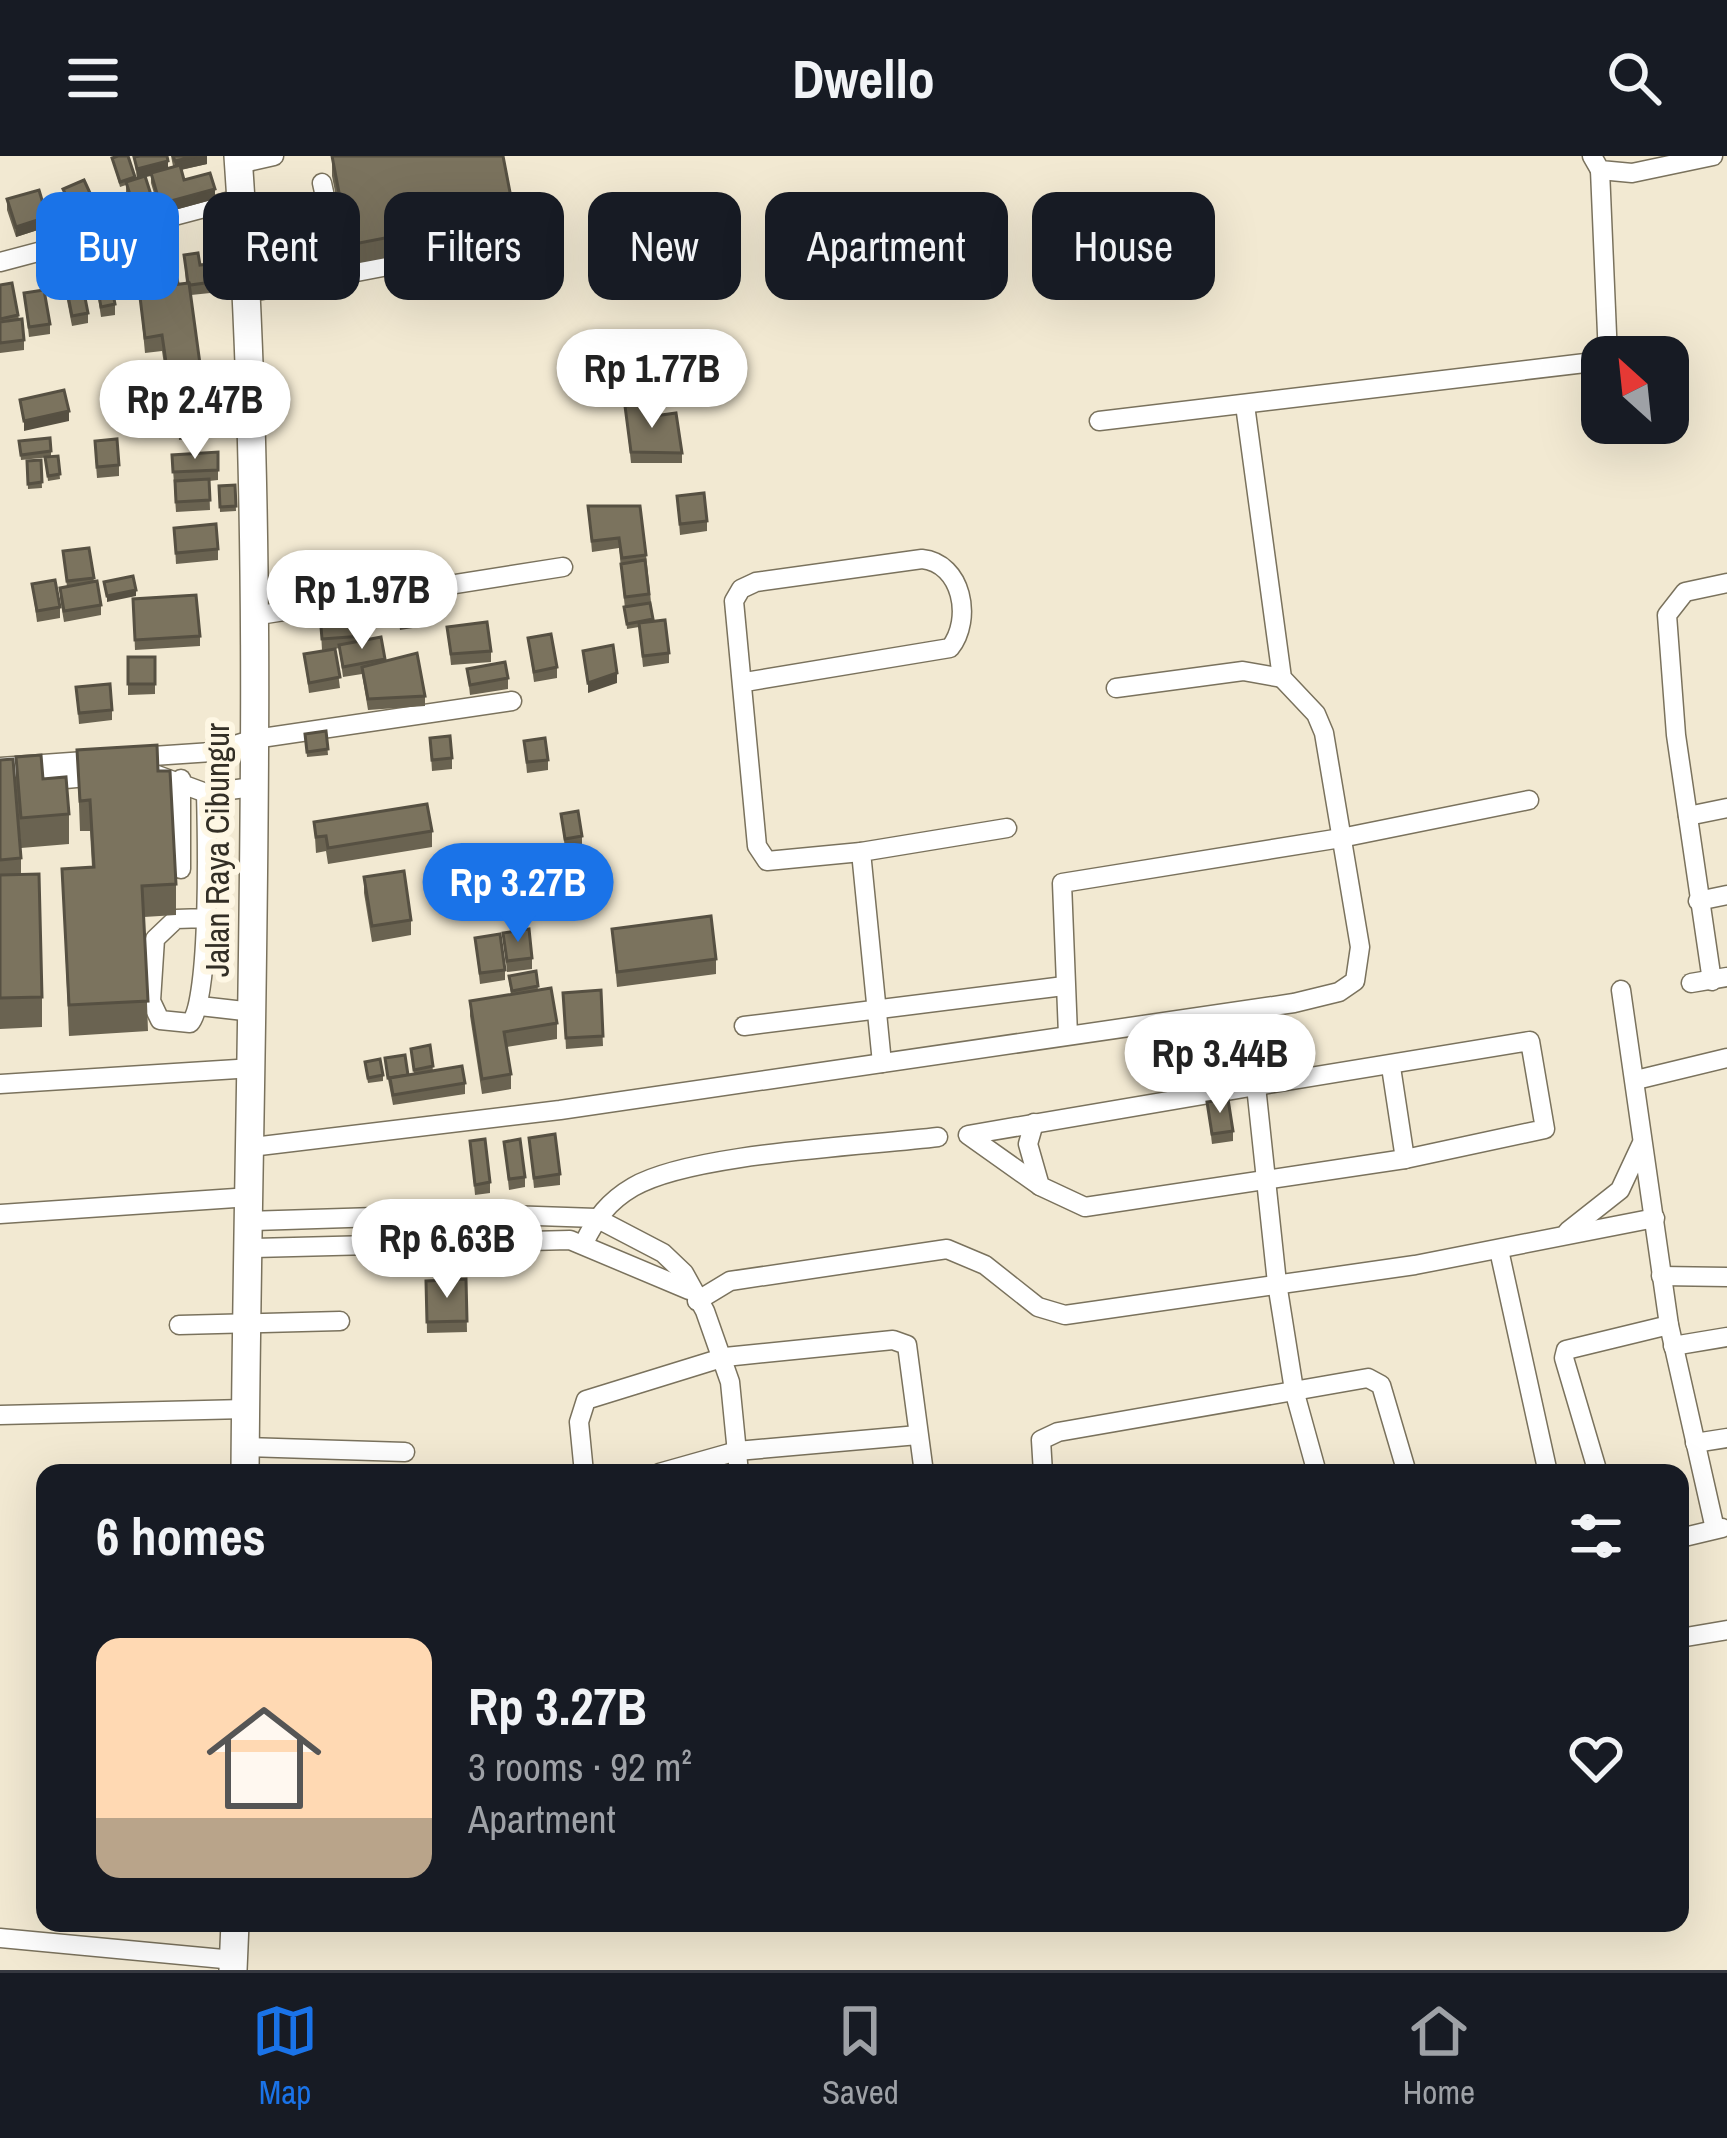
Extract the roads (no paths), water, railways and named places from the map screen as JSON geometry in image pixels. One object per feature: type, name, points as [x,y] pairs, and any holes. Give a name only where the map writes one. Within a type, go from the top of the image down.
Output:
[{"type":"highway","name":"Jalan Raya Cibungur","points":[[239,160],[242,192]]},
{"type":"highway","name":"Jalan Raya Cibungur","points":[[245,1460],[254,739],[247,300]]},
{"type":"highway","points":[[234,1965],[235,1932]]},
{"type":"street","points":[[239,160],[274,156]]},
{"type":"street","points":[[1604,336],[1596,163],[1632,173],[1713,156]]},
{"type":"street","points":[[322,183],[324,192]]},
{"type":"street","points":[[0,262],[203,208]]},
{"type":"street","points":[[1099,421],[1581,362]]},
{"type":"street","points":[[252,1147],[1294,1003],[1339,992],[1355,981],[1360,947],[1324,733],[1316,715],[1282,678],[1245,405]]},
{"type":"street","points":[[745,682],[950,647],[960,626],[952,572],[941,561],[922,559],[756,582],[741,589],[734,602],[757,846],[767,861],[862,852],[1007,828]]},
{"type":"street","points":[[253,616],[563,567]]},
{"type":"street","points":[[1710,980],[1667,615],[1685,592],[1727,583]]},
{"type":"street","points":[[1116,688],[1243,670],[1282,678]]},
{"type":"street","points":[[0,767],[212,752],[254,739],[512,701]]},
{"type":"street","points":[[0,785],[149,772],[182,779],[206,793],[253,787]]},
{"type":"street","points":[[181,869],[182,779]]},
{"type":"street","points":[[206,793],[206,918],[200,1006],[190,1023],[160,1020],[151,1001],[155,939],[169,923],[206,918]]},
{"type":"street","points":[[1068,1035],[1062,883],[1341,838],[1529,800]]},
{"type":"street","points":[[1688,816],[1727,808]]},
{"type":"street","points":[[862,852],[882,1063]]},
{"type":"street","points":[[1698,901],[1727,895]]},
{"type":"street","points":[[744,1027],[1064,986]]},
{"type":"street","points":[[1621,990],[1669,1325],[1695,1443],[1721,1529],[1689,1536]]},
{"type":"street","points":[[200,1006],[253,1012]]},
{"type":"street","points":[[1530,1041],[1535,1046],[1542,1134],[1085,1207],[1040,1186],[968,1135],[1256,1086],[1530,1041]]},
{"type":"street","points":[[1636,1080],[1727,1058]]},
{"type":"street","points":[[1391,1066],[1405,1159]]},
{"type":"street","points":[[0,1084],[253,1068]]},
{"type":"street","points":[[1256,1086],[1277,1283],[1294,1390],[1315,1464]]},
{"type":"street","points":[[1034,1123],[1028,1144],[1040,1186]]},
{"type":"street","points":[[584,1243],[596,1218],[630,1189],[667,1175],[938,1137]]},
{"type":"street","points":[[1555,1239],[1592,1218],[1620,1190],[1643,1141]]},
{"type":"street","points":[[0,1214],[250,1222],[577,1213],[596,1218],[663,1253],[684,1274],[725,1357],[738,1464]]},
{"type":"street","points":[[452,1242],[453,1216]]},
{"type":"street","points":[[250,1222],[452,1242],[584,1243],[693,1296],[730,1281],[947,1250],[986,1265],[1052,1314],[1499,1250],[1655,1219]]},
{"type":"street","points":[[1499,1250],[1546,1464]]},
{"type":"street","points":[[1661,1276],[1727,1277]]},
{"type":"street","points":[[179,1325],[340,1321]]},
{"type":"street","points":[[1595,1464],[1564,1358],[1566,1350],[1669,1325]]},
{"type":"street","points":[[1673,1346],[1727,1337]]},
{"type":"street","points":[[583,1464],[579,1422],[586,1400],[725,1357],[901,1341],[907,1346],[923,1464]]},
{"type":"street","points":[[1042,1464],[1040,1451],[1046,1436],[1375,1378],[1399,1464]]},
{"type":"street","points":[[0,1415],[245,1409]]},
{"type":"street","points":[[691,1464],[737,1451],[918,1436]]},
{"type":"street","points":[[1695,1443],[1727,1438]]},
{"type":"street","points":[[245,1460],[405,1452]]},
{"type":"street","points":[[1689,1636],[1727,1630]]},
{"type":"street","points":[[0,1938],[234,1965]]}]
